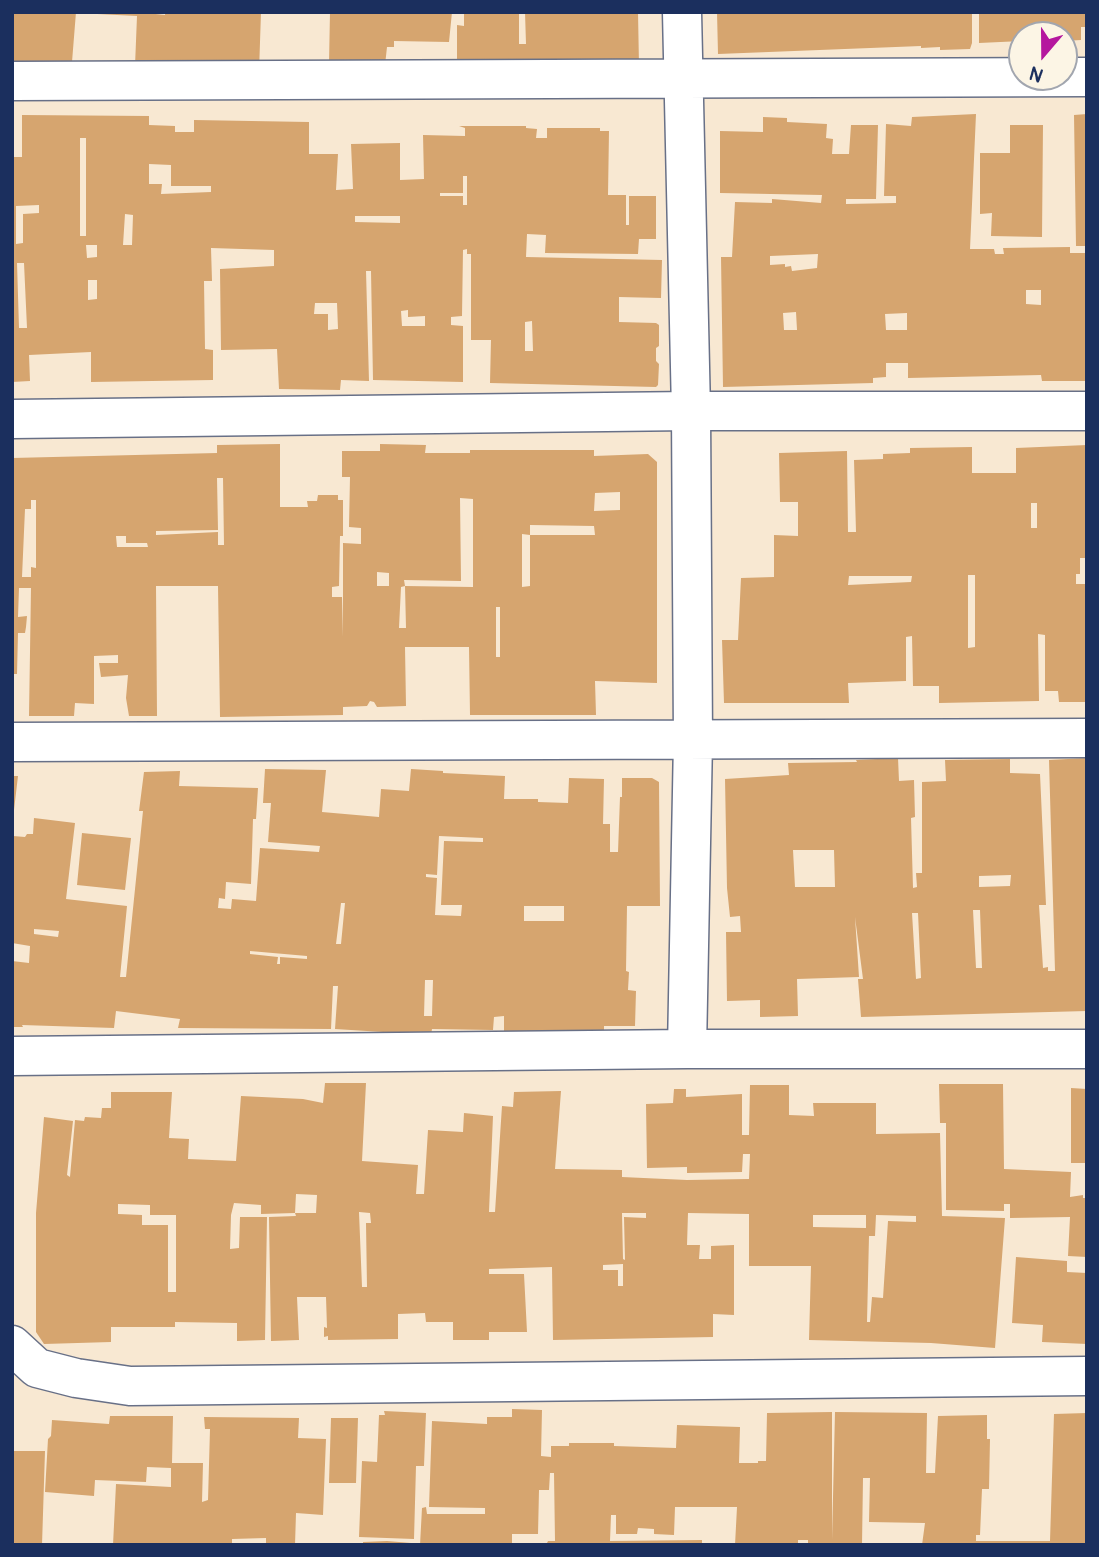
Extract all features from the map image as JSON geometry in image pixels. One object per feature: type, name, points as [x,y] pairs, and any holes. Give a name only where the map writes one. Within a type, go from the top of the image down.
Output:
[{"type":"street","points":[[682,12],[691,411],[693,740],[687,1049]]},
{"type":"street","points":[[12,81],[1087,77]]},
{"type":"street","points":[[12,419],[691,411],[1087,411]]},
{"type":"street","points":[[12,742],[1087,738]]},
{"type":"street","points":[[12,1056],[687,1049],[1087,1049]]},
{"type":"street","points":[[12,1345],[37,1368],[76,1378],[130,1385],[1087,1376]]},
{"type":"building","points":[[76,12],[72,62],[12,62],[12,14]]},
{"type":"building","points":[[97,12],[165,15],[165,12],[261,12],[259,72],[135,66],[137,16]]},
{"type":"building","points":[[330,12],[452,12],[449,42],[394,41],[394,47],[387,47],[385,65],[329,64]]},
{"type":"building","points":[[464,12],[519,12],[519,44],[526,44],[525,12],[638,12],[639,66],[457,66],[457,25],[464,26]]},
{"type":"building","points":[[717,12],[972,12],[972,43],[970,49],[940,50],[940,47],[921,46],[718,54]]},
{"type":"building","points":[[979,12],[1087,12],[1087,27],[1081,27],[1081,40],[1078,40],[1078,21],[1008,21],[1008,42],[979,43]]},
{"type":"building","points":[[976,114],[970,249],[994,249],[995,254],[1004,254],[1003,248],[1070,247],[1070,253],[1087,253],[1087,381],[1042,381],[1041,375],[908,378],[908,363],[886,363],[886,377],[873,378],[873,383],[723,387],[721,257],[732,257],[735,202],[772,203],[772,199],[821,203],[822,195],[720,193],[720,131],[763,132],[763,117],[787,118],[787,122],[827,124],[826,138],[833,139],[832,154],[849,154],[851,125],[878,125],[876,199],[846,199],[846,204],[896,203],[896,196],[884,196],[886,124],[911,126],[912,117]],"holes":[[[818,254],[817,268],[792,271],[791,266],[785,267],[785,264],[770,265],[770,256]],[[1026,290],[1041,290],[1041,305],[1026,304]],[[796,312],[797,330],[784,330],[783,313]],[[907,313],[907,330],[886,330],[885,314]]]},
{"type":"building","points":[[1087,114],[1087,246],[1076,246],[1074,115]]},
{"type":"building","points":[[22,115],[149,116],[149,125],[175,126],[175,132],[194,132],[194,120],[309,122],[309,154],[338,154],[336,190],[353,189],[351,144],[400,143],[400,180],[424,179],[423,135],[465,136],[465,128],[459,126],[526,126],[537,129],[536,138],[547,138],[547,128],[600,128],[600,131],[609,131],[608,195],[626,195],[626,225],[629,225],[629,196],[656,196],[656,239],[639,239],[638,254],[545,253],[546,235],[527,234],[526,257],[662,260],[661,298],[619,297],[619,322],[659,325],[659,346],[656,348],[656,361],[659,364],[658,385],[490,383],[491,340],[471,340],[471,254],[467,254],[467,249],[463,250],[462,316],[451,317],[451,325],[463,326],[463,382],[373,380],[371,271],[366,271],[369,381],[341,380],[340,390],[279,389],[277,349],[221,350],[220,269],[274,266],[274,250],[211,248],[212,281],[204,281],[205,349],[213,350],[213,380],[91,382],[91,352],[29,355],[30,381],[12,382],[12,157],[22,157]],"holes":[[[80,138],[86,138],[86,236],[80,236]],[[149,164],[171,165],[171,186],[211,186],[211,192],[161,194],[162,184],[149,184]],[[463,176],[467,176],[467,205],[463,205],[463,196],[440,196],[440,193],[463,193]],[[39,205],[39,213],[23,214],[23,243],[16,244],[16,206]],[[125,214],[133,215],[132,245],[123,245]],[[355,216],[400,216],[400,223],[355,222]],[[86,245],[97,245],[97,257],[87,258]],[[17,263],[24,263],[27,328],[19,328]],[[88,280],[97,280],[97,299],[88,300]],[[315,303],[337,303],[338,329],[328,330],[328,314],[314,314]],[[408,310],[408,317],[425,316],[425,326],[402,326],[401,311]],[[532,321],[533,351],[525,351],[525,322]]]},
{"type":"building","points":[[1010,125],[1043,125],[1042,237],[991,236],[992,213],[980,214],[980,153],[1010,153]]},
{"type":"building","points":[[280,444],[280,507],[308,507],[307,501],[317,501],[318,495],[338,495],[338,500],[343,500],[339,586],[332,587],[332,597],[342,597],[343,637],[343,543],[361,544],[361,528],[349,527],[350,477],[342,477],[342,451],[380,451],[380,444],[426,445],[425,453],[470,453],[470,450],[594,450],[594,456],[648,454],[657,462],[657,683],[595,681],[596,715],[470,715],[469,647],[405,647],[406,706],[377,707],[370,701],[367,706],[343,707],[343,715],[220,717],[218,586],[156,586],[157,716],[129,716],[126,698],[128,675],[101,677],[99,663],[118,663],[118,655],[94,656],[94,704],[75,703],[74,716],[29,716],[31,588],[19,588],[18,617],[27,616],[25,633],[18,633],[17,674],[12,674],[12,458],[217,453],[217,445]],"holes":[[[217,478],[223,478],[224,545],[218,545],[218,532],[156,535],[156,531],[218,530]],[[620,492],[620,510],[594,511],[595,493]],[[460,498],[473,499],[473,587],[405,586],[404,580],[461,581]],[[31,500],[36,500],[36,568],[31,567],[31,577],[22,577],[25,509],[31,509]],[[530,525],[594,526],[595,535],[530,535]],[[522,534],[530,535],[530,586],[522,587]],[[116,536],[126,536],[126,543],[147,543],[148,547],[117,547]],[[377,572],[389,573],[389,586],[377,586]],[[405,586],[406,628],[399,628],[401,587]],[[496,607],[500,607],[500,657],[496,657]]]},
{"type":"building","points":[[1087,445],[1087,558],[1080,558],[1080,574],[1076,574],[1076,584],[1087,584],[1087,702],[1059,702],[1058,691],[1045,691],[1045,635],[1038,634],[1039,701],[939,703],[939,686],[913,686],[912,636],[906,637],[906,681],[848,683],[849,703],[724,703],[722,640],[738,640],[741,578],[774,577],[774,535],[798,536],[798,502],[780,502],[779,453],[847,451],[848,532],[856,532],[854,460],[883,459],[883,454],[910,453],[910,448],[972,447],[972,473],[1016,473],[1016,448]],"holes":[[[1031,503],[1037,503],[1037,528],[1031,528]],[[968,575],[975,575],[975,647],[968,648]],[[849,576],[912,576],[911,582],[848,585]]]},
{"type":"building","points":[[898,758],[899,781],[914,780],[915,817],[911,818],[913,888],[917,887],[916,873],[922,873],[922,782],[946,781],[945,760],[1010,759],[1010,773],[1040,774],[1046,905],[1039,905],[1043,968],[1048,967],[1048,971],[1055,971],[1049,760],[1087,758],[1087,1011],[861,1017],[858,979],[863,979],[855,917],[859,977],[797,979],[798,1016],[760,1017],[760,1000],[727,1001],[726,932],[741,932],[740,916],[730,917],[725,779],[789,775],[788,763],[857,762],[856,760]],"holes":[[[793,850],[834,850],[835,887],[795,887]],[[1011,875],[1010,886],[979,887],[979,876]],[[973,910],[980,910],[982,968],[976,968]],[[912,913],[918,913],[921,978],[916,979]]]},
{"type":"building","points":[[265,769],[326,770],[322,812],[379,817],[381,789],[409,791],[411,769],[505,776],[504,799],[538,799],[538,802],[568,803],[569,778],[604,779],[603,824],[610,824],[610,852],[618,852],[622,778],[652,778],[659,782],[660,906],[627,906],[626,971],[629,972],[628,990],[636,991],[635,1026],[604,1026],[604,1032],[504,1033],[504,1016],[494,1017],[493,1030],[432,1029],[431,1035],[335,1029],[338,986],[333,986],[331,1029],[178,1028],[180,1019],[116,1011],[114,1028],[12,1027],[12,961],[29,963],[30,946],[12,943],[13,836],[25,837],[27,834],[33,834],[34,818],[75,823],[66,899],[127,906],[120,977],[126,977],[143,811],[139,811],[144,772],[180,771],[179,786],[258,788],[256,819],[253,819],[251,884],[226,882],[225,899],[219,898],[218,908],[231,909],[232,899],[256,901],[260,848],[319,852],[320,846],[268,842],[271,803],[263,803]],"holes":[[[439,836],[483,838],[483,842],[444,841],[441,905],[462,905],[461,916],[435,915],[437,878],[426,877],[426,874],[437,875]],[[341,903],[345,903],[341,944],[336,944]],[[524,906],[564,906],[564,921],[524,921]],[[34,929],[59,931],[58,937],[34,934]],[[250,951],[307,956],[307,959],[280,957],[280,964],[277,964],[278,957],[250,954]],[[425,980],[433,980],[432,1016],[424,1016]]]},
{"type":"building","points":[[12,776],[18,776],[14,810],[12,810]]},
{"type":"building","points":[[82,833],[131,838],[125,890],[77,885]]},
{"type":"building","points":[[325,1083],[366,1083],[362,1161],[418,1165],[416,1194],[424,1194],[428,1130],[463,1132],[464,1113],[493,1116],[489,1212],[495,1212],[502,1106],[513,1107],[514,1092],[561,1091],[555,1169],[622,1170],[622,1177],[687,1180],[749,1179],[750,1154],[743,1154],[742,1172],[687,1173],[687,1167],[647,1168],[646,1104],[673,1103],[674,1089],[686,1089],[686,1097],[742,1094],[742,1135],[749,1135],[750,1085],[789,1085],[789,1115],[814,1116],[813,1103],[876,1103],[876,1134],[940,1133],[942,1216],[1005,1218],[995,1348],[931,1343],[809,1340],[811,1266],[749,1266],[749,1214],[688,1213],[687,1245],[700,1245],[699,1259],[711,1259],[711,1246],[734,1245],[734,1315],[713,1314],[713,1337],[553,1340],[552,1267],[489,1269],[489,1274],[524,1274],[527,1332],[489,1332],[489,1340],[453,1340],[453,1322],[426,1322],[425,1313],[398,1314],[398,1339],[328,1340],[328,1336],[324,1337],[324,1327],[327,1328],[326,1297],[297,1297],[299,1340],[271,1341],[269,1217],[296,1216],[295,1213],[261,1214],[261,1205],[234,1203],[230,1249],[239,1248],[240,1217],[267,1217],[265,1340],[237,1341],[237,1323],[175,1322],[175,1327],[111,1327],[111,1342],[44,1344],[36,1332],[36,1213],[44,1117],[73,1121],[67,1175],[70,1177],[75,1120],[84,1121],[85,1117],[101,1118],[102,1108],[111,1108],[111,1092],[172,1092],[169,1138],[189,1139],[188,1159],[236,1161],[241,1096],[303,1099],[323,1103]],"holes":[[[296,1194],[317,1195],[316,1213],[295,1213]],[[118,1204],[150,1205],[150,1215],[176,1215],[176,1292],[168,1292],[168,1225],[142,1225],[142,1215],[118,1214]],[[359,1212],[370,1213],[371,1223],[366,1223],[367,1287],[362,1287]],[[622,1213],[646,1213],[646,1218],[624,1217],[625,1260]],[[813,1215],[866,1215],[866,1228],[813,1227]],[[876,1215],[916,1216],[916,1222],[888,1221],[883,1298],[872,1297],[870,1322],[867,1322],[869,1236],[875,1236]],[[623,1264],[623,1286],[618,1286],[618,1270],[603,1270],[603,1265]]]},
{"type":"building","points":[[939,1084],[1003,1084],[1004,1169],[1071,1172],[1070,1197],[1083,1195],[1083,1198],[1087,1198],[1087,1257],[1068,1256],[1070,1217],[1010,1218],[1010,1204],[1004,1204],[1004,1211],[946,1210],[946,1123],[940,1123]]},
{"type":"building","points":[[1071,1088],[1087,1089],[1087,1163],[1071,1163]]},
{"type":"building","points":[[1016,1257],[1067,1261],[1067,1272],[1087,1273],[1087,1344],[1042,1342],[1043,1325],[1012,1323]]},
{"type":"building","points":[[512,1409],[542,1410],[541,1456],[551,1457],[551,1446],[569,1446],[569,1443],[614,1443],[614,1446],[676,1448],[677,1425],[740,1427],[739,1463],[766,1461],[767,1413],[832,1412],[832,1540],[835,1412],[927,1413],[926,1473],[935,1473],[938,1416],[987,1415],[987,1439],[990,1439],[989,1489],[982,1489],[980,1535],[976,1535],[976,1541],[1050,1541],[1054,1414],[1087,1413],[1087,1545],[922,1545],[925,1523],[869,1522],[870,1478],[863,1478],[862,1545],[808,1545],[808,1540],[798,1540],[798,1545],[735,1545],[737,1507],[675,1507],[674,1535],[654,1534],[654,1529],[638,1528],[637,1534],[616,1534],[616,1515],[611,1515],[610,1541],[702,1540],[702,1545],[546,1545],[548,1541],[555,1541],[554,1473],[550,1473],[549,1490],[539,1490],[538,1534],[512,1534],[512,1545],[420,1545],[422,1508],[426,1507],[427,1514],[485,1514],[485,1508],[429,1507],[432,1421],[487,1424],[487,1417],[512,1417]]},
{"type":"building","points":[[384,1411],[426,1413],[424,1466],[416,1466],[414,1539],[359,1537],[362,1461],[377,1462],[379,1415],[385,1415]]},
{"type":"building","points":[[110,1416],[173,1416],[172,1463],[203,1463],[202,1502],[208,1500],[210,1429],[205,1429],[204,1417],[299,1418],[298,1438],[326,1439],[323,1515],[296,1513],[295,1545],[266,1545],[266,1538],[232,1539],[232,1545],[113,1545],[116,1484],[171,1487],[171,1468],[147,1467],[146,1482],[95,1480],[94,1496],[45,1492],[48,1439],[51,1436],[52,1420],[109,1424]]},
{"type":"building","points":[[331,1418],[358,1418],[356,1483],[329,1483]]},
{"type":"building","points":[[12,1451],[45,1451],[42,1545],[12,1545]]},
{"type":"building","points":[[387,1541],[411,1545],[363,1545],[363,1542]]}]
